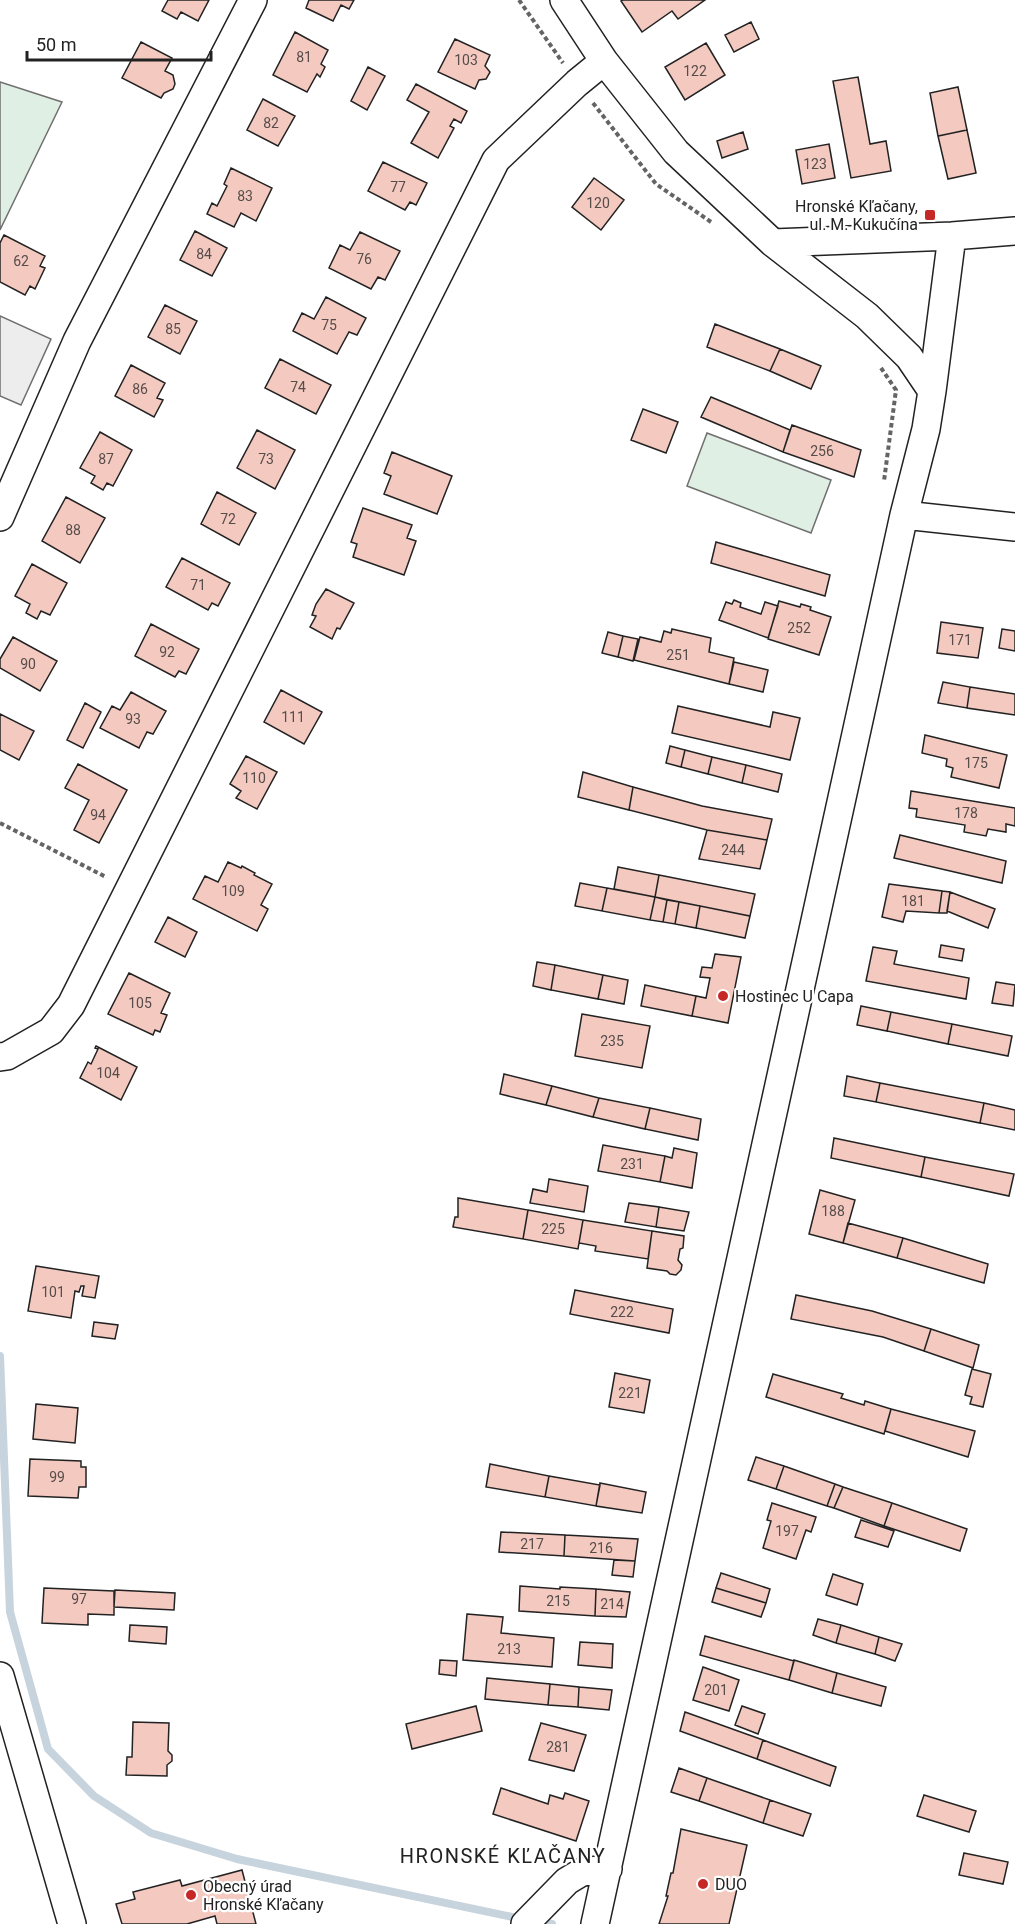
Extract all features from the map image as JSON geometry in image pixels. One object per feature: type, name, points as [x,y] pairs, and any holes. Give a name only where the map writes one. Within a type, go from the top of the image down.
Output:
[{"type":"street","points":[[0,517],[77,341],[253,0]]},
{"type":"street","points":[[564,0],[604,61],[676,152],[772,243],[867,316],[909,357],[932,391]]},
{"type":"street","points":[[0,1057],[6,1056],[51,1031],[70,1005],[496,160],[577,83],[604,61]]},
{"type":"street","points":[[772,243],[952,236],[1015,231]]},
{"type":"street","points":[[597,1915],[904,515],[926,429],[952,236]]},
{"type":"street","points":[[904,515],[1015,527]]},
{"type":"street","points":[[0,1676],[72,1924]]},
{"type":"street","points":[[525,1924],[567,1881],[582,1872],[608,1869]]},
{"type":"path","points":[[0,823],[129,889]]},
{"type":"green space","points":[[0,82],[62,102],[0,230]]},
{"type":"green space","points":[[707,433],[831,480],[811,533],[687,486]]},
{"type":"shaded area","points":[[0,316],[51,339],[21,405],[0,396]]},
{"type":"building","points":[[168,0],[209,0],[198,21],[181,12],[177,19],[162,11]]},
{"type":"building","points":[[309,0],[354,0],[349,9],[341,5],[333,21],[306,8]]},
{"type":"building","points":[[705,0],[678,19],[672,11],[642,32],[621,1]]},
{"type":"building","points":[[751,22],[759,39],[734,52],[725,35]]},
{"type":"building","points":[[295,32],[328,50],[321,64],[325,67],[320,77],[317,74],[307,92],[273,75]]},
{"type":"building","points":[[455,39],[490,55],[485,66],[490,72],[486,79],[479,80],[475,89],[438,72]]},
{"type":"building","points":[[141,42],[172,58],[165,71],[173,75],[175,84],[173,89],[164,93],[161,98],[122,78]]},
{"type":"building","points":[[706,43],[725,75],[685,100],[665,67]]},
{"type":"building","points":[[368,67],[385,76],[367,110],[351,101]]},
{"type":"building","points":[[858,77],[870,144],[886,141],[891,171],[851,178],[833,81]]},
{"type":"building","points":[[416,84],[467,111],[461,123],[454,119],[450,126],[454,128],[438,158],[411,143],[429,112],[407,100]]},
{"type":"building","points":[[958,87],[967,130],[938,136],[930,93]]},
{"type":"building","points":[[263,99],[295,116],[278,146],[247,130]]},
{"type":"building","points":[[967,130],[976,173],[948,179],[938,136]]},
{"type":"building","points":[[743,132],[748,149],[722,158],[717,141]]},
{"type":"building","points":[[829,144],[835,178],[802,184],[796,150]]},
{"type":"building","points":[[383,162],[427,183],[416,205],[410,202],[405,210],[368,191]]},
{"type":"building","points":[[231,168],[272,188],[256,221],[241,213],[234,227],[207,214],[212,203],[217,206],[227,186],[224,184]]},
{"type":"building","points":[[594,178],[624,200],[601,230],[572,207]]},
{"type":"building","points":[[195,231],[227,248],[212,276],[180,260]]},
{"type":"building","points":[[360,232],[400,251],[385,280],[378,277],[371,289],[329,268],[340,245],[350,250]]},
{"type":"building","points":[[4,235],[45,256],[40,266],[45,268],[35,289],[30,286],[25,295],[0,282],[0,243]]},
{"type":"building","points":[[326,297],[366,318],[357,335],[349,332],[337,354],[293,331],[302,313],[314,319]]},
{"type":"building","points":[[165,305],[197,321],[180,354],[148,337]]},
{"type":"building","points":[[715,324],[780,349],[770,371],[707,347]]},
{"type":"building","points":[[780,349],[821,366],[811,389],[770,371]]},
{"type":"building","points":[[280,359],[331,385],[316,414],[265,388]]},
{"type":"building","points":[[131,365],[165,383],[157,398],[163,400],[154,417],[115,396]]},
{"type":"building","points":[[711,397],[790,430],[783,452],[701,417]]},
{"type":"building","points":[[643,409],[678,422],[666,453],[631,440]]},
{"type":"building","points":[[792,425],[861,450],[854,477],[783,452]]},
{"type":"building","points":[[257,430],[295,450],[275,489],[237,468]]},
{"type":"building","points":[[100,432],[132,450],[113,486],[107,483],[103,490],[91,483],[95,476],[80,468]]},
{"type":"building","points":[[392,452],[452,476],[437,514],[384,494],[391,476],[384,473]]},
{"type":"building","points":[[217,492],[256,513],[239,545],[201,524]]},
{"type":"building","points":[[66,497],[105,518],[80,563],[42,541]]},
{"type":"building","points":[[363,508],[412,525],[407,538],[416,541],[404,575],[353,557],[357,544],[351,542]]},
{"type":"building","points":[[716,542],[830,575],[825,596],[711,563]]},
{"type":"building","points":[[182,558],[230,583],[218,606],[212,603],[208,610],[166,587]]},
{"type":"building","points":[[32,564],[67,583],[50,615],[41,611],[37,619],[26,613],[30,604],[15,596]]},
{"type":"building","points":[[326,589],[354,603],[332,639],[310,627],[316,616],[312,615],[316,604]]},
{"type":"building","points":[[734,600],[741,603],[740,607],[761,614],[765,602],[778,606],[768,638],[719,620],[726,602],[732,604]]},
{"type":"building","points":[[779,601],[800,607],[801,604],[811,607],[810,610],[831,617],[819,655],[768,639]]},
{"type":"building","points":[[941,622],[983,628],[978,658],[937,653]]},
{"type":"building","points":[[151,624],[199,649],[186,674],[179,671],[175,677],[135,656]]},
{"type":"building","points":[[672,629],[711,638],[709,652],[734,658],[729,684],[634,660],[640,637],[661,642],[664,631],[671,633]]},
{"type":"building","points":[[1002,629],[1015,631],[1015,651],[999,648]]},
{"type":"building","points":[[608,632],[623,636],[618,657],[602,653]]},
{"type":"building","points":[[623,636],[638,639],[633,661],[618,657]]},
{"type":"building","points":[[13,637],[57,661],[40,691],[0,668],[0,659]]},
{"type":"building","points":[[734,662],[768,670],[763,692],[729,684]]},
{"type":"building","points":[[943,682],[970,687],[967,708],[938,703]]},
{"type":"building","points":[[970,687],[1015,694],[1015,715],[967,708]]},
{"type":"building","points":[[281,690],[322,712],[304,744],[264,722]]},
{"type":"building","points":[[131,692],[166,711],[153,734],[147,732],[139,748],[100,728],[112,706],[120,710]]},
{"type":"building","points":[[85,703],[101,712],[83,748],[67,740]]},
{"type":"building","points":[[678,706],[770,727],[773,712],[800,718],[790,760],[672,733]]},
{"type":"building","points":[[0,714],[34,731],[19,760],[0,750]]},
{"type":"building","points":[[925,735],[1007,755],[999,788],[951,777],[953,768],[946,766],[947,759],[922,753]]},
{"type":"building","points":[[670,746],[685,750],[681,767],[666,763]]},
{"type":"building","points":[[685,750],[712,757],[708,774],[681,767]]},
{"type":"building","points":[[246,756],[277,772],[257,809],[236,798],[241,791],[230,784]]},
{"type":"building","points":[[712,757],[746,765],[742,783],[708,774]]},
{"type":"building","points":[[78,764],[127,790],[99,843],[74,830],[89,800],[65,788]]},
{"type":"building","points":[[746,765],[782,774],[778,792],[742,783]]},
{"type":"building","points":[[583,772],[633,787],[629,810],[578,797]]},
{"type":"building","points":[[633,787],[702,806],[772,819],[767,840],[707,830],[629,810]]},
{"type":"building","points":[[911,791],[1015,808],[1015,826],[1006,824],[1006,832],[988,829],[986,836],[964,832],[965,825],[916,817],[917,809],[909,808]]},
{"type":"building","points":[[707,830],[767,840],[760,869],[699,859]]},
{"type":"building","points":[[900,835],[1006,861],[1002,883],[894,858]]},
{"type":"building","points":[[228,862],[241,868],[242,866],[272,884],[261,905],[268,909],[257,931],[193,899],[205,876],[218,882]]},
{"type":"building","points":[[618,867],[659,875],[655,897],[614,889]]},
{"type":"building","points":[[659,875],[755,894],[750,916],[655,897]]},
{"type":"building","points":[[580,883],[607,888],[602,911],[575,906]]},
{"type":"building","points":[[889,884],[942,891],[939,913],[906,911],[903,922],[882,917]]},
{"type":"building","points":[[607,888],[655,897],[650,920],[602,911]]},
{"type":"building","points":[[942,891],[950,892],[947,913],[939,913]]},
{"type":"building","points":[[950,892],[995,909],[988,928],[947,911]]},
{"type":"building","points":[[655,897],[667,900],[663,922],[650,920]]},
{"type":"building","points":[[667,900],[679,902],[675,924],[663,922]]},
{"type":"building","points":[[679,902],[700,906],[696,928],[675,924]]},
{"type":"building","points":[[700,906],[750,916],[745,938],[696,928]]},
{"type":"building","points":[[168,917],[197,932],[185,957],[155,942]]},
{"type":"building","points":[[941,945],[964,949],[962,961],[939,957]]},
{"type":"building","points":[[873,947],[897,951],[894,964],[969,978],[966,999],[866,981]]},
{"type":"building","points":[[715,954],[741,957],[728,1023],[692,1016],[696,996],[706,998],[710,978],[700,977],[702,967],[712,968]]},
{"type":"building","points":[[537,962],[555,965],[551,990],[533,986]]},
{"type":"building","points":[[555,965],[603,975],[598,999],[551,990]]},
{"type":"building","points":[[129,973],[170,993],[161,1013],[167,1015],[160,1032],[155,1030],[153,1035],[108,1014]]},
{"type":"building","points":[[603,975],[628,980],[624,1004],[598,999]]},
{"type":"building","points":[[996,982],[1015,985],[1013,1006],[992,1003]]},
{"type":"building","points":[[645,985],[696,996],[692,1016],[641,1006]]},
{"type":"building","points":[[861,1006],[891,1012],[887,1031],[857,1025]]},
{"type":"building","points":[[891,1012],[952,1024],[948,1044],[887,1031]]},
{"type":"building","points":[[582,1014],[650,1026],[642,1068],[575,1056]]},
{"type":"building","points":[[952,1024],[1012,1036],[1008,1056],[948,1044]]},
{"type":"building","points":[[96,1046],[137,1067],[121,1100],[80,1078],[88,1062],[91,1064],[98,1049],[95,1048]]},
{"type":"building","points":[[504,1074],[552,1086],[546,1105],[500,1094]]},
{"type":"building","points":[[847,1076],[880,1083],[876,1102],[844,1096]]},
{"type":"building","points":[[880,1083],[984,1103],[980,1123],[876,1102]]},
{"type":"building","points":[[552,1086],[599,1098],[593,1117],[546,1105]]},
{"type":"building","points":[[599,1098],[650,1108],[645,1129],[593,1117]]},
{"type":"building","points":[[984,1103],[1015,1110],[1015,1130],[980,1123]]},
{"type":"building","points":[[650,1108],[701,1119],[698,1140],[645,1129]]},
{"type":"building","points":[[834,1138],[925,1157],[921,1177],[831,1158]]},
{"type":"building","points":[[603,1145],[665,1156],[660,1182],[598,1171]]},
{"type":"building","points":[[674,1148],[697,1153],[692,1188],[660,1182],[665,1156],[672,1158]]},
{"type":"building","points":[[925,1157],[1014,1174],[1009,1196],[921,1177]]},
{"type":"building","points":[[549,1179],[588,1186],[584,1212],[530,1203],[533,1189],[547,1192]]},
{"type":"building","points":[[820,1190],[855,1200],[843,1243],[809,1234]]},
{"type":"building","points":[[458,1198],[528,1210],[523,1239],[453,1227],[455,1217],[458,1217]]},
{"type":"building","points":[[629,1203],[659,1207],[656,1227],[625,1222]]},
{"type":"building","points":[[659,1207],[689,1212],[684,1231],[656,1227]]},
{"type":"building","points":[[528,1210],[583,1220],[578,1249],[523,1239]]},
{"type":"building","points":[[583,1220],[652,1231],[648,1259],[595,1251],[596,1246],[579,1243]]},
{"type":"building","points":[[848,1223],[903,1238],[897,1258],[843,1243]]},
{"type":"building","points":[[652,1231],[684,1236],[683,1248],[680,1249],[678,1260],[682,1265],[681,1270],[676,1275],[647,1268]]},
{"type":"building","points":[[903,1238],[988,1264],[984,1283],[897,1258]]},
{"type":"building","points":[[36,1266],[99,1276],[95,1298],[82,1296],[84,1286],[81,1286],[79,1292],[75,1291],[71,1318],[28,1311]]},
{"type":"building","points":[[575,1290],[673,1309],[669,1333],[570,1314]]},
{"type":"building","points":[[796,1295],[872,1311],[931,1329],[924,1351],[883,1337],[791,1319]]},
{"type":"building","points":[[94,1322],[118,1325],[115,1339],[92,1336]]},
{"type":"building","points":[[931,1329],[979,1345],[973,1368],[924,1351]]},
{"type":"building","points":[[972,1369],[991,1374],[983,1407],[970,1404],[972,1397],[965,1395]]},
{"type":"building","points":[[615,1373],[650,1380],[644,1413],[609,1407]]},
{"type":"building","points":[[773,1374],[843,1394],[841,1398],[864,1405],[865,1401],[891,1409],[884,1434],[766,1397]]},
{"type":"building","points":[[36,1404],[78,1408],[75,1443],[33,1439]]},
{"type":"building","points":[[891,1409],[975,1431],[968,1457],[885,1431]]},
{"type":"building","points":[[756,1457],[784,1466],[776,1489],[748,1480]]},
{"type":"building","points":[[30,1459],[81,1461],[81,1467],[86,1467],[86,1487],[79,1487],[78,1498],[28,1496]]},
{"type":"building","points":[[490,1464],[549,1476],[545,1497],[486,1487]]},
{"type":"building","points":[[784,1466],[835,1484],[827,1506],[776,1489]]},
{"type":"building","points":[[549,1476],[600,1485],[596,1506],[545,1497]]},
{"type":"building","points":[[600,1483],[646,1492],[642,1513],[596,1506]]},
{"type":"building","points":[[835,1484],[843,1487],[834,1508],[827,1506]]},
{"type":"building","points":[[843,1487],[892,1503],[884,1526],[834,1508]]},
{"type":"building","points":[[772,1503],[816,1517],[811,1532],[806,1530],[796,1559],[763,1548],[771,1521],[767,1520]]},
{"type":"building","points":[[892,1503],[967,1529],[960,1551],[884,1526]]},
{"type":"building","points":[[861,1520],[894,1531],[888,1547],[855,1537]]},
{"type":"building","points":[[501,1532],[565,1535],[564,1556],[499,1552]]},
{"type":"building","points":[[565,1535],[638,1539],[635,1561],[564,1556]]},
{"type":"building","points":[[614,1560],[635,1561],[633,1577],[612,1575]]},
{"type":"building","points":[[721,1573],[770,1589],[766,1603],[716,1588]]},
{"type":"building","points":[[833,1574],[863,1584],[857,1605],[826,1595]]},
{"type":"building","points":[[520,1586],[596,1589],[595,1616],[519,1611]]},
{"type":"building","points":[[44,1588],[114,1591],[114,1615],[88,1614],[88,1625],[42,1623]]},
{"type":"building","points":[[716,1588],[766,1603],[761,1617],[712,1602]]},
{"type":"building","points":[[596,1589],[630,1592],[626,1617],[595,1616]]},
{"type":"building","points":[[115,1590],[175,1593],[174,1610],[114,1607]]},
{"type":"building","points":[[467,1614],[503,1617],[501,1633],[554,1638],[552,1667],[463,1660]]},
{"type":"building","points":[[818,1619],[841,1625],[836,1643],[813,1635]]},
{"type":"building","points":[[130,1625],[167,1627],[166,1644],[129,1641]]},
{"type":"building","points":[[841,1625],[879,1637],[875,1654],[836,1643]]},
{"type":"building","points":[[705,1636],[794,1661],[789,1680],[700,1655]]},
{"type":"building","points":[[879,1637],[902,1644],[895,1661],[875,1654]]},
{"type":"building","points":[[580,1642],[613,1644],[612,1668],[578,1665]]},
{"type":"building","points":[[440,1660],[457,1661],[456,1676],[439,1674]]},
{"type":"building","points":[[794,1660],[837,1673],[832,1693],[789,1680]]},
{"type":"building","points":[[703,1667],[739,1680],[729,1711],[693,1700]]},
{"type":"building","points":[[837,1673],[886,1687],[881,1706],[832,1693]]},
{"type":"building","points":[[487,1678],[550,1684],[548,1705],[485,1699]]},
{"type":"building","points":[[550,1684],[579,1687],[578,1707],[548,1705]]},
{"type":"building","points":[[579,1687],[612,1690],[609,1710],[578,1707]]},
{"type":"building","points":[[476,1706],[482,1731],[412,1749],[406,1724]]},
{"type":"building","points":[[742,1706],[765,1714],[758,1734],[735,1725]]},
{"type":"building","points":[[685,1712],[763,1740],[757,1759],[680,1731]]},
{"type":"building","points":[[133,1722],[169,1723],[168,1751],[172,1755],[172,1761],[167,1765],[167,1776],[126,1775],[127,1757],[132,1757]]},
{"type":"building","points":[[541,1723],[586,1735],[574,1771],[529,1760]]},
{"type":"building","points":[[763,1740],[836,1767],[830,1786],[757,1759]]},
{"type":"building","points":[[679,1768],[707,1778],[699,1801],[671,1792]]},
{"type":"building","points":[[707,1778],[770,1800],[763,1823],[699,1801]]},
{"type":"building","points":[[501,1788],[548,1804],[550,1795],[563,1799],[565,1793],[589,1801],[576,1841],[493,1814]]},
{"type":"building","points":[[924,1795],[976,1811],[969,1832],[917,1816]]},
{"type":"building","points":[[770,1800],[811,1814],[803,1836],[763,1823]]},
{"type":"building","name":"DUO","points":[[681,1829],[747,1845],[729,1924],[659,1924],[668,1896],[666,1896],[671,1873],[673,1873]]},
{"type":"building","points":[[964,1853],[1008,1862],[1003,1884],[959,1875]]},
{"type":"building","name":"Obecný úrad Hronské Kľačany","points":[[242,1870],[256,1924],[217,1924],[215,1916],[187,1924],[122,1924],[116,1904],[135,1899],[133,1892],[180,1880],[182,1886]]},
{"type":"waterway","points":[[0,1356],[10,1612],[48,1749],[94,1796],[151,1833],[237,1859],[522,1919]]},
{"type":"waterway","points":[[537,1921],[552,1924]]},
{"type":"place","name":"Hronské Kľačany, ul. M. Kukučína","points":[[930,215]]},
{"type":"place","name":"Hostinec U Capa","points":[[723,996]]},
{"type":"place","name":"DUO","points":[[703,1884]]},
{"type":"place","name":"Obecný úrad Hronské Kľačany","points":[[191,1895]]},
{"type":"district","name":"HRONSKÉ KĽAČANY","points":[[503,1856]]}]
